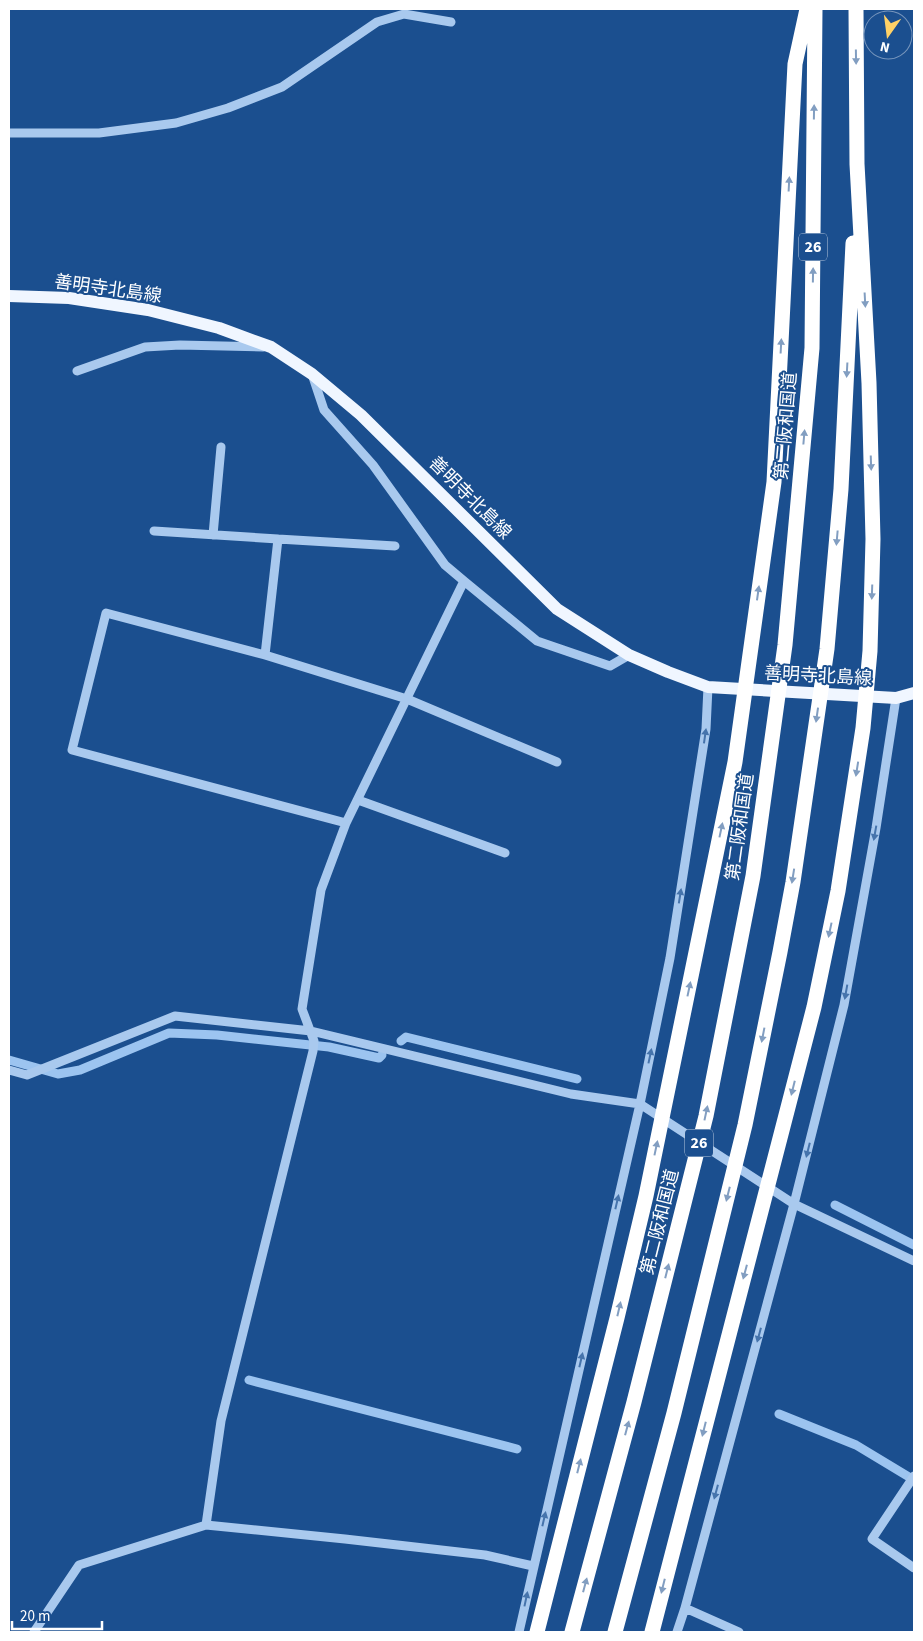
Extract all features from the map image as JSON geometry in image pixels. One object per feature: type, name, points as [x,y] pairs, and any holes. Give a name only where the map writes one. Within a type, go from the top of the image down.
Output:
[{"type":"highway","name":"26","points":[[537,1632],[615,1327],[646,1196],[735,762],[774,482],[795,64],[807,9]]},
{"type":"highway","name":"第二阪和国道","points":[[572,1632],[634,1402],[706,1116],[753,876],[785,645],[812,348],[815,9]]},
{"type":"highway","name":"26","points":[[652,1632],[814,1007],[838,891],[863,728],[870,651],[873,539],[869,383],[857,164],[856,9]]},
{"type":"highway","name":"26","points":[[615,1632],[674,1413],[745,1125],[791,891],[827,649],[841,489],[857,164]]},
{"type":"main road","name":"善明寺北島線","points":[[9,296],[68,298],[148,310],[219,328],[271,347],[312,374],[361,415],[557,609],[629,655],[708,687],[896,698],[914,693]]},
{"type":"street","points":[[9,133],[99,133],[176,123],[228,108],[282,87],[377,22],[404,14],[451,22]]},
{"type":"street","points":[[77,371],[145,347],[180,345],[271,347]]},
{"type":"street","points":[[312,374],[324,410],[373,465],[445,565],[537,641],[610,666],[629,655]]},
{"type":"street","points":[[212,535],[221,447]]},
{"type":"street","points":[[154,531],[395,546]]},
{"type":"street","points":[[264,655],[278,539]]},
{"type":"street","points":[[206,1525],[221,1421],[313,1051],[314,1041],[302,1009],[321,890],[346,823],[464,581]]},
{"type":"street","points":[[346,823],[72,750],[106,613],[264,655],[407,699],[557,762]]},
{"type":"street","points":[[519,1632],[640,1104],[670,958],[706,729],[708,687]]},
{"type":"street","points":[[677,1632],[794,1204],[844,1005],[876,828],[896,698]]},
{"type":"street","points":[[358,800],[505,853]]},
{"type":"street","points":[[9,1070],[27,1075],[35,1073],[175,1016],[311,1031],[571,1094],[640,1104],[794,1204],[914,1261]]},
{"type":"street","points":[[914,1476],[872,1539],[914,1568]]},
{"type":"street","points":[[34,1632],[79,1565],[206,1525],[485,1555],[533,1566]]},
{"type":"street","points":[[685,1608],[739,1632]]},
{"type":"waterway","points":[[9,1060],[58,1074],[80,1070],[169,1033],[217,1035],[329,1047],[379,1058],[382,1055]]},
{"type":"waterway","points":[[401,1041],[406,1037],[577,1079]]},
{"type":"waterway","points":[[835,1205],[914,1245]]},
{"type":"waterway","points":[[249,1380],[517,1449]]},
{"type":"waterway","points":[[779,1414],[856,1445],[914,1480]]}]
